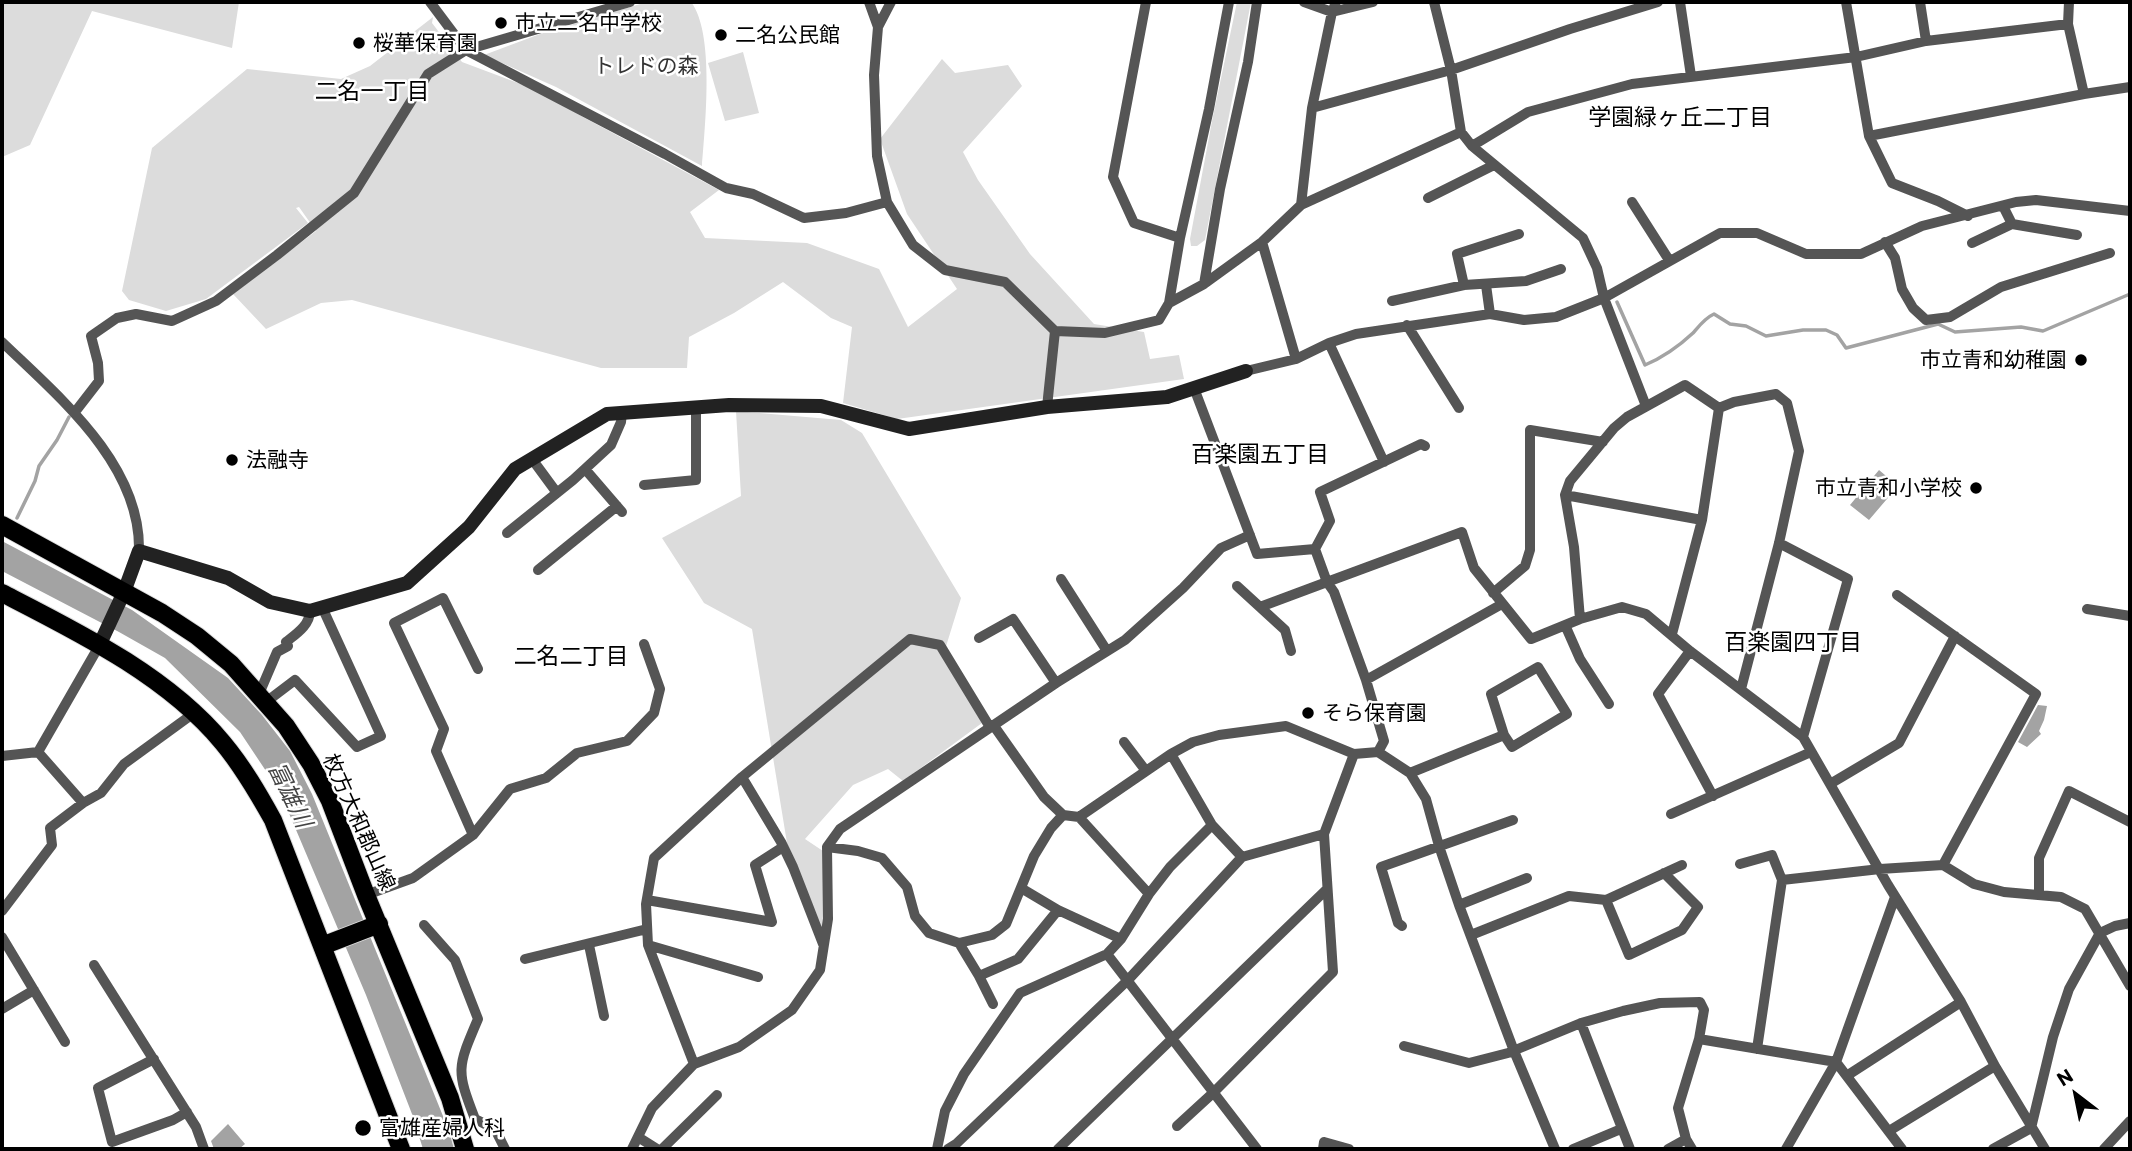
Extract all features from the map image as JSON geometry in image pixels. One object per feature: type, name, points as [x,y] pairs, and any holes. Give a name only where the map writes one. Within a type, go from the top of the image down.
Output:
[{"type":"main road","name":"枚方大和郡山線","points":[[2,525],[122,595],[162,613],[197,636],[231,664],[286,726],[311,764],[330,801],[450,1098],[465,1149]]},
{"type":"main road","points":[[2,593],[101,641],[170,692],[223,743],[252,782],[273,820],[401,1149]]},
{"type":"main road","points":[[322,946],[379,924]]},
{"type":"street","points":[[430,2],[466,50],[665,153],[726,188],[753,194],[804,218],[846,213],[887,202]]},
{"type":"street","points":[[75,412],[99,381],[98,363],[91,336],[117,318],[136,314],[172,321],[216,301],[277,255],[354,193],[428,75],[466,50],[629,2]]},
{"type":"street","points":[[869,2],[878,27]]},
{"type":"street","points":[[891,2],[878,27],[874,75],[877,156],[887,202],[913,245],[945,270],[1005,282],[1055,331],[1105,333],[1159,320],[1169,303],[1229,2]]},
{"type":"street","points":[[1146,2],[1113,177],[1134,223],[1180,238]]},
{"type":"street","points":[[1204,284],[1220,189],[1248,62],[1257,2]]},
{"type":"street","points":[[1304,2],[1334,7],[1373,2]]},
{"type":"street","points":[[1434,2],[1451,70],[1461,132],[1472,146],[1583,238],[1597,268],[1604,298],[1647,406]]},
{"type":"street","points":[[1312,108],[1451,70],[1658,2]]},
{"type":"street","points":[[1680,2],[1691,76]]},
{"type":"street","points":[[1846,2],[1869,136],[1892,183],[1968,216]]},
{"type":"street","points":[[1920,2],[1926,41]]},
{"type":"street","points":[[2069,2],[2068,24],[2084,94]]},
{"type":"street","points":[[1301,205],[1312,108],[1334,7]]},
{"type":"street","points":[[1472,146],[1528,112],[1632,84],[1856,57],[1926,41],[2068,24]]},
{"type":"street","points":[[1869,136],[2130,87]]},
{"type":"street","points":[[1169,303],[1204,284],[1262,242],[1301,205],[1461,132]]},
{"type":"street","points":[[1429,198],[1494,165]]},
{"type":"street","points":[[139,551],[228,578],[270,602],[316,609],[407,583],[469,527],[515,468],[607,414],[729,405],[821,406],[909,429],[1047,407],[1167,397],[1247,371],[1296,359],[1356,334],[1490,314],[1524,320],[1556,317],[1604,298],[1720,233],[1757,233],[1806,254],[1861,254],[1923,226],[2036,200],[2130,211]]},
{"type":"street","points":[[1632,202],[1669,260]]},
{"type":"street","points":[[2003,206],[2011,224]]},
{"type":"street","points":[[1972,243],[2011,224],[2077,235]]},
{"type":"street","points":[[1464,285],[1457,254],[1519,234]]},
{"type":"street","points":[[1262,242],[1296,359]]},
{"type":"street","points":[[1885,242],[1895,258],[1902,289],[1913,308],[1926,320],[1950,317],[2001,287],[2110,253]]},
{"type":"street","points":[[1392,300],[1464,285],[1526,281],[1561,269]]},
{"type":"street","points":[[1486,285],[1490,314]]},
{"type":"street","points":[[1407,325],[1459,408]]},
{"type":"street","points":[[1047,407],[1055,331]]},
{"type":"street","points":[[2,342],[75,412],[106,452],[130,495],[139,534],[139,551],[101,641],[37,752]]},
{"type":"street","points":[[1329,343],[1384,462]]},
{"type":"street","points":[[1580,619],[1574,547],[1565,495],[1570,481],[1626,417],[1685,385],[1719,408]]},
{"type":"street","points":[[1194,388],[1257,554],[1315,549]]},
{"type":"street","points":[[1719,408],[1734,402],[1776,394],[1787,403],[1798,451],[1779,543],[1741,689]]},
{"type":"street","points":[[1672,634],[1702,520],[1719,408]]},
{"type":"street","points":[[644,485],[696,480],[696,409]]},
{"type":"street","points":[[507,533],[611,445],[621,422],[621,413]]},
{"type":"street","points":[[1493,593],[1525,566],[1530,550],[1530,430],[1603,442]]},
{"type":"street","points":[[1378,752],[1384,741],[1366,680],[1334,592],[1327,582],[1315,549],[1330,521],[1320,492],[1421,444],[1425,446]]},
{"type":"street","points":[[532,459],[557,493]]},
{"type":"street","points":[[538,570],[620,509],[585,469]]},
{"type":"street","points":[[1565,495],[1702,520]]},
{"type":"street","points":[[1260,607],[1462,531],[1474,568],[1531,639],[1580,619],[1622,607],[1646,614],[1803,737],[2045,1149]]},
{"type":"street","points":[[632,1149],[652,1108],[694,1064],[739,1047],[792,1010],[820,970],[828,919],[827,847],[840,829],[1056,683],[1125,640],[1183,588],[1220,548],[1250,535]]},
{"type":"street","points":[[1779,543],[1848,579],[1803,737]]},
{"type":"street","points":[[1061,579],[1107,652]]},
{"type":"street","points":[[1237,586],[1285,630],[1291,651]]},
{"type":"street","points":[[1897,595],[2036,694],[1943,865]]},
{"type":"street","points":[[473,835],[436,751],[444,729],[394,623],[443,598],[478,669]]},
{"type":"street","points":[[1366,680],[1502,604]]},
{"type":"street","points":[[262,698],[277,652],[288,646],[286,642],[301,630],[316,609]]},
{"type":"street","points":[[262,698],[295,680],[357,747],[381,736],[316,609]]},
{"type":"street","points":[[2087,609],[2130,616]]},
{"type":"street","points":[[979,638],[1013,619],[1056,683]]},
{"type":"street","points":[[1564,625],[1580,659],[1609,704]]},
{"type":"street","points":[[1830,784],[1899,743],[1955,636]]},
{"type":"street","points":[[694,1064],[648,945],[647,900],[654,858],[741,777],[909,639],[940,645],[988,724],[994,726],[1044,797],[1063,814],[1079,817],[1149,894]]},
{"type":"street","points":[[366,895],[413,878],[473,835],[510,789],[545,778],[577,753],[627,741],[654,713],[660,689],[644,644]]},
{"type":"street","points":[[1690,651],[1658,694],[1713,796]]},
{"type":"street","points":[[1538,667],[1567,714],[1512,747],[1504,735],[1491,694],[1538,667]]},
{"type":"street","points":[[2,911],[52,845],[50,828],[101,793],[124,764],[194,713]]},
{"type":"street","points":[[1079,817],[1193,742],[1219,735],[1286,726],[1354,754],[1378,752],[1410,773],[1426,799],[1459,905],[1514,1051],[1555,1149]]},
{"type":"street","points":[[1410,773],[1504,735]]},
{"type":"street","points":[[1124,742],[1146,771]]},
{"type":"street","points":[[2,756],[37,752]]},
{"type":"street","points":[[37,752],[83,803]]},
{"type":"street","points":[[1671,814],[1811,752]]},
{"type":"street","points":[[1171,754],[1212,825],[1242,856]]},
{"type":"street","points":[[1177,1126],[1333,972],[1324,834],[1354,754]]},
{"type":"street","points":[[741,777],[793,867],[825,948]]},
{"type":"street","points":[[2039,895],[2039,858],[2068,791],[2130,822]]},
{"type":"street","points":[[827,847],[858,851],[882,858],[907,887],[915,916],[929,933],[959,943],[992,935],[1006,924],[1034,856],[1063,814]]},
{"type":"street","points":[[1402,926],[1398,923],[1381,867],[1513,820]]},
{"type":"street","points":[[937,1149],[945,1111],[964,1074],[1020,993],[1107,954],[1121,939],[1149,894],[1170,867],[1212,825]]},
{"type":"street","points":[[948,1149],[1126,981],[1242,856],[1324,834]]},
{"type":"street","points":[[647,900],[772,922],[755,865],[783,847]]},
{"type":"street","points":[[1740,864],[1772,855],[1782,880],[1757,1049]]},
{"type":"street","points":[[1471,935],[1569,896],[1606,900],[1682,865]]},
{"type":"street","points":[[1782,880],[1943,865],[1974,884],[2004,892],[2061,897],[2085,909],[2130,986]]},
{"type":"street","points":[[1606,900],[1629,955],[1682,930],[1698,907],[1664,873]]},
{"type":"street","points":[[1459,905],[1527,878]]},
{"type":"street","points":[[1021,888],[1121,939]]},
{"type":"street","points":[[1059,1149],[1327,889]]},
{"type":"street","points":[[1786,1149],[1836,1062],[1895,897]]},
{"type":"street","points":[[979,975],[1018,959],[1058,909]]},
{"type":"street","points":[[1993,1149],[2031,1128],[2053,1037],[2069,989],[2100,933],[2130,923]]},
{"type":"street","points":[[425,925],[455,960],[478,1019],[465,1048],[460,1069],[462,1085],[475,1119],[495,1129],[505,1149]]},
{"type":"street","points":[[526,959],[647,929]]},
{"type":"street","points":[[2,937],[65,1042]]},
{"type":"street","points":[[959,943],[993,1004]]},
{"type":"street","points":[[589,945],[604,1016]]},
{"type":"street","points":[[648,945],[758,977]]},
{"type":"street","points":[[1107,954],[1257,1149]]},
{"type":"street","points":[[94,965],[196,1126],[204,1149]]},
{"type":"street","points":[[2,1009],[34,990]]},
{"type":"street","points":[[1404,1046],[1469,1063],[1514,1051],[1581,1023],[1660,1003],[1700,1002],[1704,1010],[1699,1039],[1678,1108],[1689,1144],[1668,1149]]},
{"type":"street","points":[[1848,1075],[1961,1002]]},
{"type":"street","points":[[1581,1023],[1630,1149]]},
{"type":"street","points":[[1699,1039],[1836,1062],[1902,1149]]},
{"type":"street","points":[[154,1059],[98,1088],[112,1142],[173,1120],[187,1112]]},
{"type":"street","points":[[1889,1130],[1995,1066]]},
{"type":"street","points":[[638,1137],[659,1149],[718,1095]]},
{"type":"street","points":[[2104,1149],[2128,1127]]},
{"type":"street","points":[[1573,1149],[1621,1129]]},
{"type":"street","points":[[1323,1149],[1324,1142],[1349,1149]]},
{"type":"green space","points":[[2,2],[239,2],[232,48],[92,11],[30,145],[2,157]]},
{"type":"green space","name":"トレドの森","points":[[647,2],[691,2],[698,16],[703,35],[707,81],[702,166],[556,87],[484,55],[540,34]]},
{"type":"green space","points":[[1237,2],[1251,2],[1205,240],[1197,246],[1191,246],[1190,239],[1212,121]]},
{"type":"green space","points":[[433,17],[432,23],[462,62],[542,92],[719,190],[690,212],[705,238],[807,243],[879,269],[908,327],[957,289],[907,214],[880,139],[942,59],[955,73],[1008,65],[1022,86],[963,152],[978,180],[1030,254],[1094,324],[1144,332],[1150,359],[1179,355],[1184,379],[897,419],[843,403],[852,327],[831,318],[783,282],[689,337],[687,368],[601,368],[352,300],[321,303],[266,329],[233,294],[316,231],[299,207],[296,208],[308,223],[206,299],[166,311],[129,300],[122,291],[152,148],[247,69],[341,79],[370,66]]},
{"type":"green space","points":[[743,52],[759,113],[725,121],[708,63]]},
{"type":"green space","points":[[736,411],[841,420],[862,433],[961,598],[943,656],[982,723],[903,781],[888,769],[853,785],[805,839],[823,851],[825,942],[787,843],[752,629],[704,603],[662,538],[741,496]]},
{"type":"water","points":[[1879,470],[1898,486],[1869,520],[1850,505]]},
{"type":"water","name":"富雄川","points":[[2,541],[132,610],[228,678],[290,751],[312,794],[454,1149],[423,1149],[366,995],[280,792],[240,732],[165,658],[2,571]]},
{"type":"water","points":[[2038,705],[2047,706],[2039,731],[2041,734],[2027,747],[2018,742]]},
{"type":"water","points":[[228,1124],[245,1144],[239,1149],[214,1149],[211,1141]]},
{"type":"waterway","points":[[1617,302],[1645,365],[1676,347],[1714,314],[1730,324],[1746,326],[1766,336],[1803,330],[1826,330],[1837,335],[1846,348],[1938,324],[1955,332],[2021,327],[2043,331],[2130,294]]},
{"type":"waterway","points":[[17,518],[35,481],[39,466],[69,417]]},
{"type":"place","name":"市立二名中学校","points":[[501,23]]},
{"type":"place","name":"二名公民館","points":[[721,35]]},
{"type":"place","name":"桜華保育園","points":[[359,43]]},
{"type":"place","name":"市立青和幼稚園","points":[[2081,360]]},
{"type":"place","name":"法融寺","points":[[232,460]]},
{"type":"place","name":"市立青和小学校","points":[[1976,488]]},
{"type":"place","name":"そら保育園","points":[[1308,713]]},
{"type":"place","name":"富雄産婦人科","points":[[363,1128]]},
{"type":"district","name":"二名一丁目","points":[[372,91]]},
{"type":"district","name":"学園緑ヶ丘二丁目","points":[[1680,117]]},
{"type":"district","name":"百楽園五丁目","points":[[1260,454]]},
{"type":"district","name":"百楽園四丁目","points":[[1793,642]]},
{"type":"district","name":"二名二丁目","points":[[571,656]]}]
